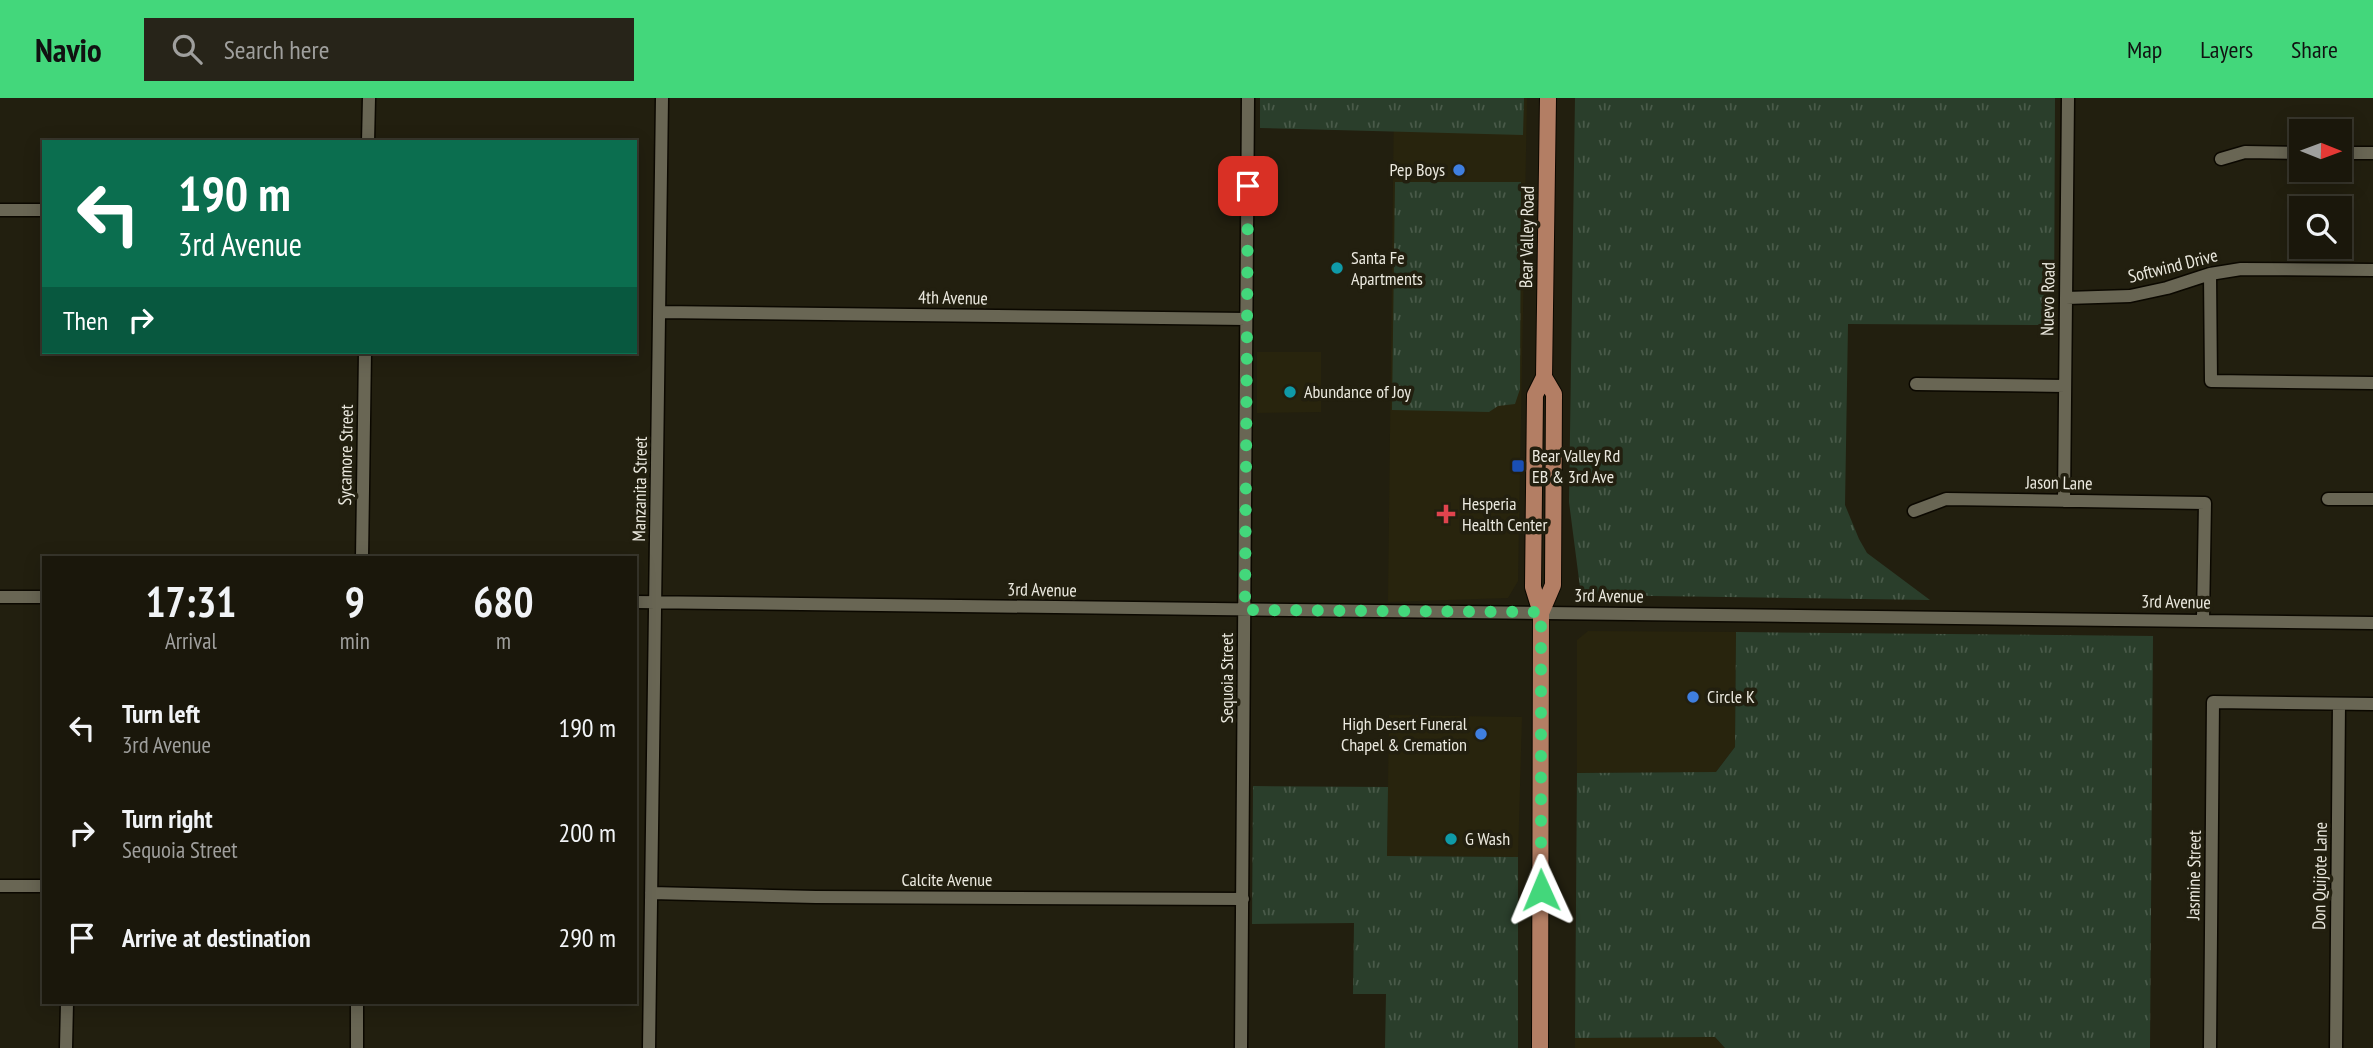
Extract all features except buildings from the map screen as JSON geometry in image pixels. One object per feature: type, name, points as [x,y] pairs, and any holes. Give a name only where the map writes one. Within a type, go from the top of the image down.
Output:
[{"type":"main road","name":"Bear Valley Road","points":[[1540,1048],[1541,612],[1533,587],[1535,395],[1544,377],[1548,98]]},
{"type":"street","points":[[368,140],[369,98]]},
{"type":"street","name":"Manzanita Street","points":[[649,1048],[662,98]]},
{"type":"street","name":"Sequoia Street","points":[[1241,1048],[1248,98]]},
{"type":"street","name":"Nuevo Road","points":[[2064,501],[2068,98]]},
{"type":"street","points":[[2221,159],[2245,152],[2289,153]]},
{"type":"street","points":[[2352,153],[2373,153]]},
{"type":"street","points":[[0,210],[42,210]]},
{"type":"street","name":"Softwind Drive","points":[[2066,298],[2130,296],[2210,274],[2241,269],[2373,270]]},
{"type":"street","points":[[2210,274],[2211,381],[2373,383]]},
{"type":"street","name":"4th Avenue","points":[[660,312],[1246,318]]},
{"type":"street","name":"Sycamore Street","points":[[362,556],[365,354]]},
{"type":"street","points":[[1916,384],[2065,386]]},
{"type":"street","name":"Jason Lane","points":[[1914,512],[1945,499],[2205,503],[2203,620]]},
{"type":"street","points":[[2328,499],[2373,499]]},
{"type":"street","points":[[0,597],[42,597]]},
{"type":"street","name":"3rd Avenue","points":[[637,601],[2373,623]]},
{"type":"street","name":"Jasmine Street","points":[[2210,1048],[2213,702],[2339,704]]},
{"type":"street","points":[[2339,704],[2373,704]]},
{"type":"street","name":"Don Quijote Lane","points":[[2336,1048],[2339,704]]},
{"type":"street","points":[[0,886],[42,886]]},
{"type":"street","name":"Calcite Avenue","points":[[651,893],[817,897],[1243,899]]},
{"type":"street","points":[[66,1048],[67,1004]]},
{"type":"street","points":[[357,1004],[357,1048]]},
{"type":"shaded area","points":[[1394,98],[1527,98],[1518,581],[1508,598],[1388,602]]},
{"type":"shaded area","points":[[1257,352],[1321,352],[1321,412],[1257,413]]},
{"type":"shaded area","points":[[1588,631],[1736,632],[1735,747],[1716,772],[1577,773],[1577,640]]},
{"type":"shaded area","points":[[1389,715],[1522,717],[1518,857],[1387,856]]},
{"type":"shaded area","points":[[1715,1037],[1725,1048],[1575,1048],[1575,1038]]},
{"type":"green space","points":[[1260,98],[1524,98],[1523,135],[1260,128]]},
{"type":"green space","points":[[1575,98],[2055,98],[2054,325],[1848,324],[1845,505],[1867,553],[1930,600],[1581,595],[1569,502]]},
{"type":"green space","points":[[1395,182],[1521,182],[1520,389],[1515,404],[1498,406],[1489,412],[1392,410]]},
{"type":"green space","points":[[1736,632],[2153,636],[2150,1048],[1725,1048],[1715,1037],[1575,1038],[1577,773],[1716,772],[1735,747]]},
{"type":"green space","points":[[1253,786],[1388,787],[1387,856],[1518,857],[1518,1048],[1385,1048],[1386,994],[1353,994],[1354,923],[1252,924]]},
{"type":"place","name":"Pep Boys","points":[[1459,170]]},
{"type":"place","name":"Santa Fe Apartments","points":[[1337,268]]},
{"type":"place","name":"Abundance of Joy","points":[[1290,392]]},
{"type":"place","name":"Bear Valley Rd EB & 3rd Ave","points":[[1518,466]]},
{"type":"place","name":"Hesperia Health Center","points":[[1446,514]]},
{"type":"place","name":"Circle K","points":[[1693,697]]},
{"type":"place","name":"High Desert Funeral Chapel & Cremation","points":[[1481,734]]},
{"type":"place","name":"G Wash","points":[[1451,839]]},
{"type":"route","points":[[1248,186],[1245,610],[1541,612],[1541,890]]}]
